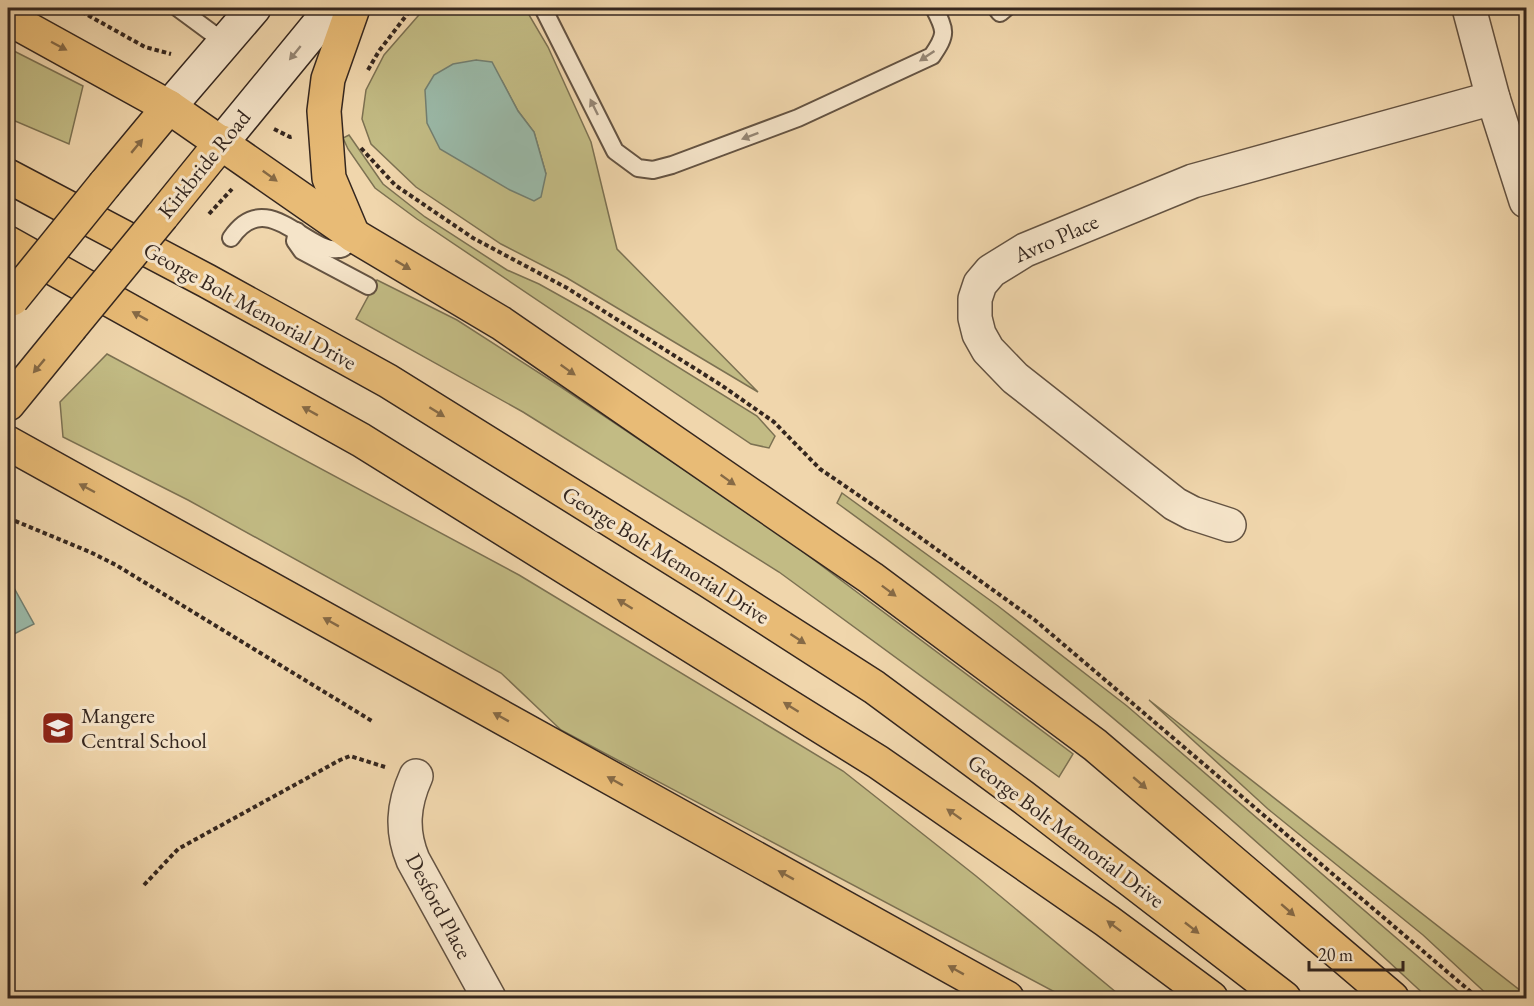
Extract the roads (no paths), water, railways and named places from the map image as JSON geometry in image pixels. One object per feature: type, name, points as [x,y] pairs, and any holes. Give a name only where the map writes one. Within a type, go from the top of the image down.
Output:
[{"type":"main road","points":[[353,8],[328,79],[324,111],[329,178],[353,235]]},
{"type":"main road","points":[[8,18],[169,107],[353,235],[501,323],[871,578],[1095,745],[1392,999]]},
{"type":"main road","points":[[10,302],[169,107]]},
{"type":"main road","name":"Kirkbride Road","points":[[8,404],[222,142]]},
{"type":"main road","name":"George Bolt Memorial Drive","points":[[8,177],[207,281],[388,381],[874,687],[1023,797],[1284,999]]},
{"type":"main road","name":"George Bolt Memorial Drive","points":[[8,243],[361,440],[858,749],[1107,921],[1211,999]]},
{"type":"main road","points":[[8,443],[1007,999]]},
{"type":"street","points":[[169,107],[254,8]]},
{"type":"street","name":"Kirkbride Road","points":[[222,142],[332,8]]},
{"type":"street","points":[[1469,8],[1493,98],[1527,201]]},
{"type":"street","name":"Avro Place","points":[[1229,525],[1192,513],[1175,504],[1014,378],[988,350],[980,334],[975,318],[975,299],[980,284],[991,271],[1024,249],[1193,181],[1493,98]]},
{"type":"street","name":"Desford Place","points":[[416,776],[408,793],[404,814],[407,846],[412,860],[489,999]]},
{"type":"lane","points":[[178,8],[224,42]]},
{"type":"lane","points":[[543,8],[615,150],[638,168],[653,170],[798,118],[932,56],[943,40],[945,28],[934,8]]},
{"type":"lane","points":[[996,8],[1000,13],[1006,8]]},
{"type":"lane","points":[[231,238],[238,228],[258,218],[287,224],[310,240],[328,247],[340,249],[346,246],[353,235]]},
{"type":"lane","points":[[297,231],[295,241],[302,251],[368,286]]},
{"type":"place","name":"Mangere Central School","points":[[58,728]]}]
